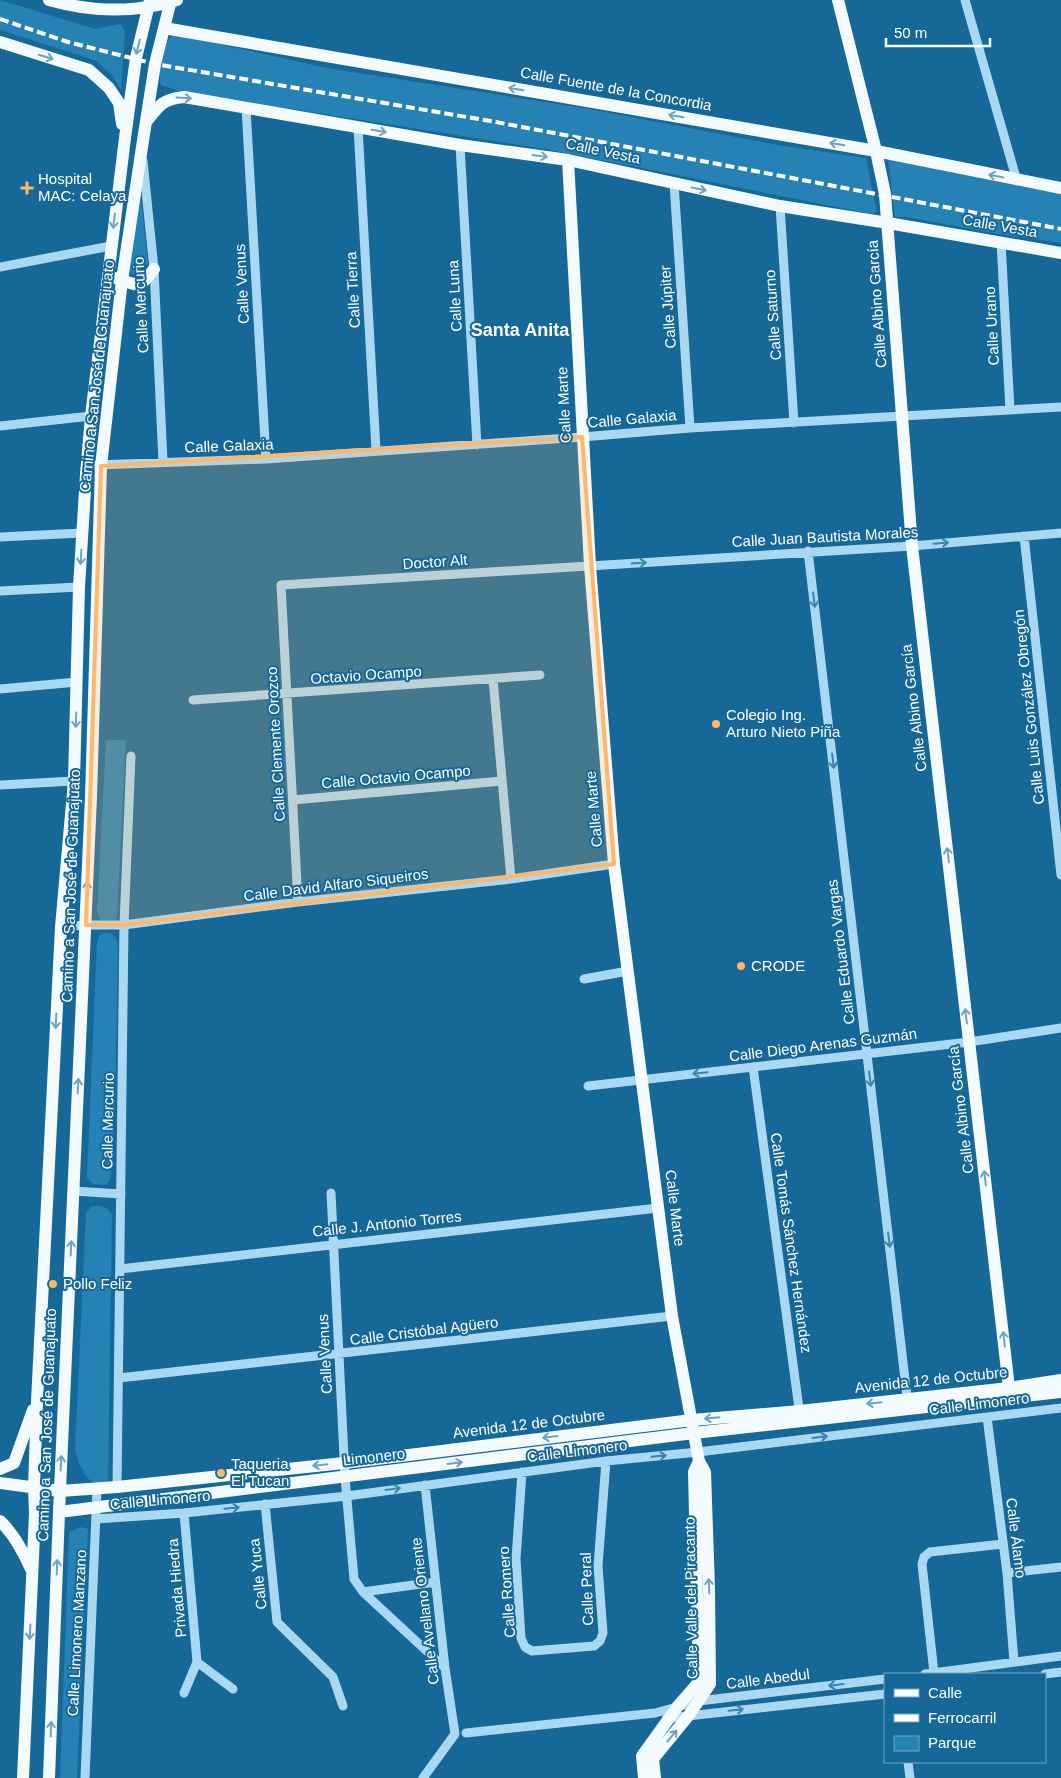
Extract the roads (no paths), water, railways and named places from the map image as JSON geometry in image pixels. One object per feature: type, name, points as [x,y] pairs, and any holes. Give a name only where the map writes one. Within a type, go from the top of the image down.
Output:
[{"type":"main road","points":[[49,0],[97,9],[173,1]]},
{"type":"main road","points":[[97,9],[116,0]]},
{"type":"main road","name":"Calle Albino García","points":[[838,0],[885,194],[912,546],[1010,1393]]},
{"type":"main road","name":"Camino a San José de Guanajuato","points":[[49,1778],[59,1512],[86,925],[101,466],[122,280],[142,146],[155,64],[173,1]]},
{"type":"main road","name":"Camino a San José de Guanajuato","points":[[23,1778],[33,1574],[37,1401],[61,927],[74,781],[79,587],[86,464],[124,138],[136,58],[149,4]]},
{"type":"main road","name":"Calle Fuente de la Concordia","points":[[164,28],[876,151],[1018,181],[1061,188]]},
{"type":"main road","points":[[0,42],[89,70],[109,88],[119,103],[124,138]]},
{"type":"main road","name":"Calle Vesta","points":[[146,122],[158,107],[169,98],[184,97],[460,145],[568,160],[780,206],[1061,253]]},
{"type":"main road","name":"Calle Marte","points":[[568,160],[590,566],[614,864],[672,1316],[698,1456]]},
{"type":"main road","points":[[108,276],[132,285],[139,284],[147,279],[154,269]]},
{"type":"main road","points":[[77,682],[84,682],[88,687],[90,696],[86,783],[91,797]]},
{"type":"main road","name":"Avenida 12 de Octubre","points":[[1010,1393],[1061,1380]]},
{"type":"main road","name":"Avenida 12 de Octubre","points":[[694,1433],[800,1416],[1010,1393],[1061,1392]]},
{"type":"main road","points":[[0,1469],[14,1463],[37,1401]]},
{"type":"main road","name":"Avenida 12 de Octubre","points":[[0,1483],[60,1491],[97,1489],[344,1463],[692,1420],[800,1416]]},
{"type":"main road","name":"Limonero","points":[[59,1512],[96,1514],[345,1477],[694,1433]]},
{"type":"main road","name":"Calle Valle del Piracanto","points":[[655,1778],[653,1758],[689,1715],[710,1684],[705,1472],[698,1456]]},
{"type":"main road","name":"Calle Valle del Piracanto","points":[[644,1778],[642,1756],[678,1706],[699,1682],[694,1472],[698,1456]]},
{"type":"main road","points":[[0,1521],[7,1527],[23,1550],[33,1574]]},
{"type":"street","points":[[965,0],[1018,181]]},
{"type":"street","name":"Calle Venus","points":[[246,108],[266,458]]},
{"type":"street","name":"Calle Tierra","points":[[358,127],[376,450]]},
{"type":"street","name":"Calle Luna","points":[[460,145],[477,445]]},
{"type":"street","name":"Calle Mercurio","points":[[142,146],[154,269],[163,462]]},
{"type":"street","name":"Calle Júpiter","points":[[674,183],[690,428]]},
{"type":"street","name":"Calle Saturno","points":[[780,206],[794,422]]},
{"type":"street","name":"Calle Urano","points":[[1001,242],[1010,410]]},
{"type":"street","points":[[0,267],[111,246]]},
{"type":"street","name":"Calle Galaxia","points":[[86,464],[101,466],[266,458],[582,438],[690,428],[1061,407]]},
{"type":"street","points":[[0,426],[91,416]]},
{"type":"street","points":[[0,537],[82,533]]},
{"type":"street","name":"Calle Juan Bautista Morales","points":[[590,566],[912,546],[1061,533]]},
{"type":"street","name":"Calle Luis González Obregón","points":[[1024,536],[1061,875]]},
{"type":"street","name":"Calle Eduardo Vargas","points":[[808,551],[908,1404]]},
{"type":"street","name":"Doctor Alt","points":[[281,585],[590,566]]},
{"type":"street","name":"Calle Clemente Orozco","points":[[281,585],[298,902]]},
{"type":"street","points":[[0,591],[79,587]]},
{"type":"street","name":"Octavio Ocampo","points":[[193,700],[540,676]]},
{"type":"street","points":[[493,679],[511,879]]},
{"type":"street","points":[[0,689],[77,682]]},
{"type":"street","name":"Calle Mercurio","points":[[117,1487],[124,925],[131,756]]},
{"type":"street","points":[[0,785],[74,781]]},
{"type":"street","name":"Calle Octavio Ocampo","points":[[293,800],[502,781]]},
{"type":"street","name":"Calle David Alfaro Siqueiros","points":[[61,927],[124,925],[298,902],[511,879],[614,864]]},
{"type":"street","points":[[584,980],[628,970]]},
{"type":"street","name":"Calle Diego Arenas Guzmán","points":[[588,1086],[969,1042],[1061,1028]]},
{"type":"street","name":"Calle Tomás Sánchez Hernández","points":[[753,1067],[800,1416]]},
{"type":"street","points":[[73,1191],[121,1194]]},
{"type":"street","name":"Calle Venus","points":[[331,1193],[345,1477],[354,1579],[364,1592]]},
{"type":"street","name":"Calle J. Antonio Torres","points":[[120,1269],[658,1208]]},
{"type":"street","name":"Calle Cristóbal Agüero","points":[[119,1378],[338,1355],[672,1316]]},
{"type":"street","name":"Calle Albino García","points":[[1010,1393],[1012,1414]]},
{"type":"street","name":"Calle Limonero","points":[[96,1514],[184,1513],[347,1496],[606,1461],[698,1456],[1061,1408]]},
{"type":"street","name":"Calle Álamo","points":[[987,1417],[1007,1573],[1014,1662]]},
{"type":"street","name":"Calle Peral","points":[[558,1650],[594,1646],[600,1641],[603,1633],[598,1566],[606,1461]]},
{"type":"street","name":"Calle Romero","points":[[522,1472],[516,1559],[522,1638],[525,1647],[532,1652],[558,1650]]},
{"type":"street","name":"Calle Avellano Oriente","points":[[423,1778],[455,1734],[445,1668],[426,1485]]},
{"type":"street","name":"Calle Limonero Manzano","points":[[85,1778],[97,1489]]},
{"type":"street","name":"Calle Yuca","points":[[264,1504],[277,1622],[333,1678],[343,1706]]},
{"type":"street","name":"Privada Hiedra","points":[[184,1513],[197,1662],[184,1693]]},
{"type":"street","points":[[930,1673],[922,1564],[924,1556],[930,1552],[1003,1544]]},
{"type":"street","points":[[1007,1573],[1061,1567]]},
{"type":"street","points":[[364,1592],[435,1582]]},
{"type":"street","points":[[364,1592],[445,1668]]},
{"type":"street","points":[[946,1673],[992,1670],[1014,1662],[1061,1656]]},
{"type":"street","points":[[197,1662],[233,1689]]},
{"type":"street","points":[[1046,1674],[1061,1672]]},
{"type":"street","name":"Calle Abedul","points":[[466,1734],[655,1713],[699,1702],[884,1679]]},
{"type":"street","name":"Calle Abedul","points":[[655,1713],[670,1718],[884,1694]]},
{"type":"street","points":[[908,1763],[910,1778]]},
{"type":"railway","points":[[0,19],[68,42],[155,64],[496,122],[1061,229]]},
{"type":"place","name":"Hospital MAC: Celaya","points":[[27,188]]},
{"type":"place","name":"Colegio Ing. Arturo Nieto Piña","points":[[716,724]]},
{"type":"place","name":"CRODE","points":[[741,966]]},
{"type":"place","name":"Pollo Feliz","points":[[53,1284]]},
{"type":"place","name":"Taqueria El Tucan","points":[[221,1473]]},
{"type":"district","name":"Santa Anita","points":[[520,330]]}]
